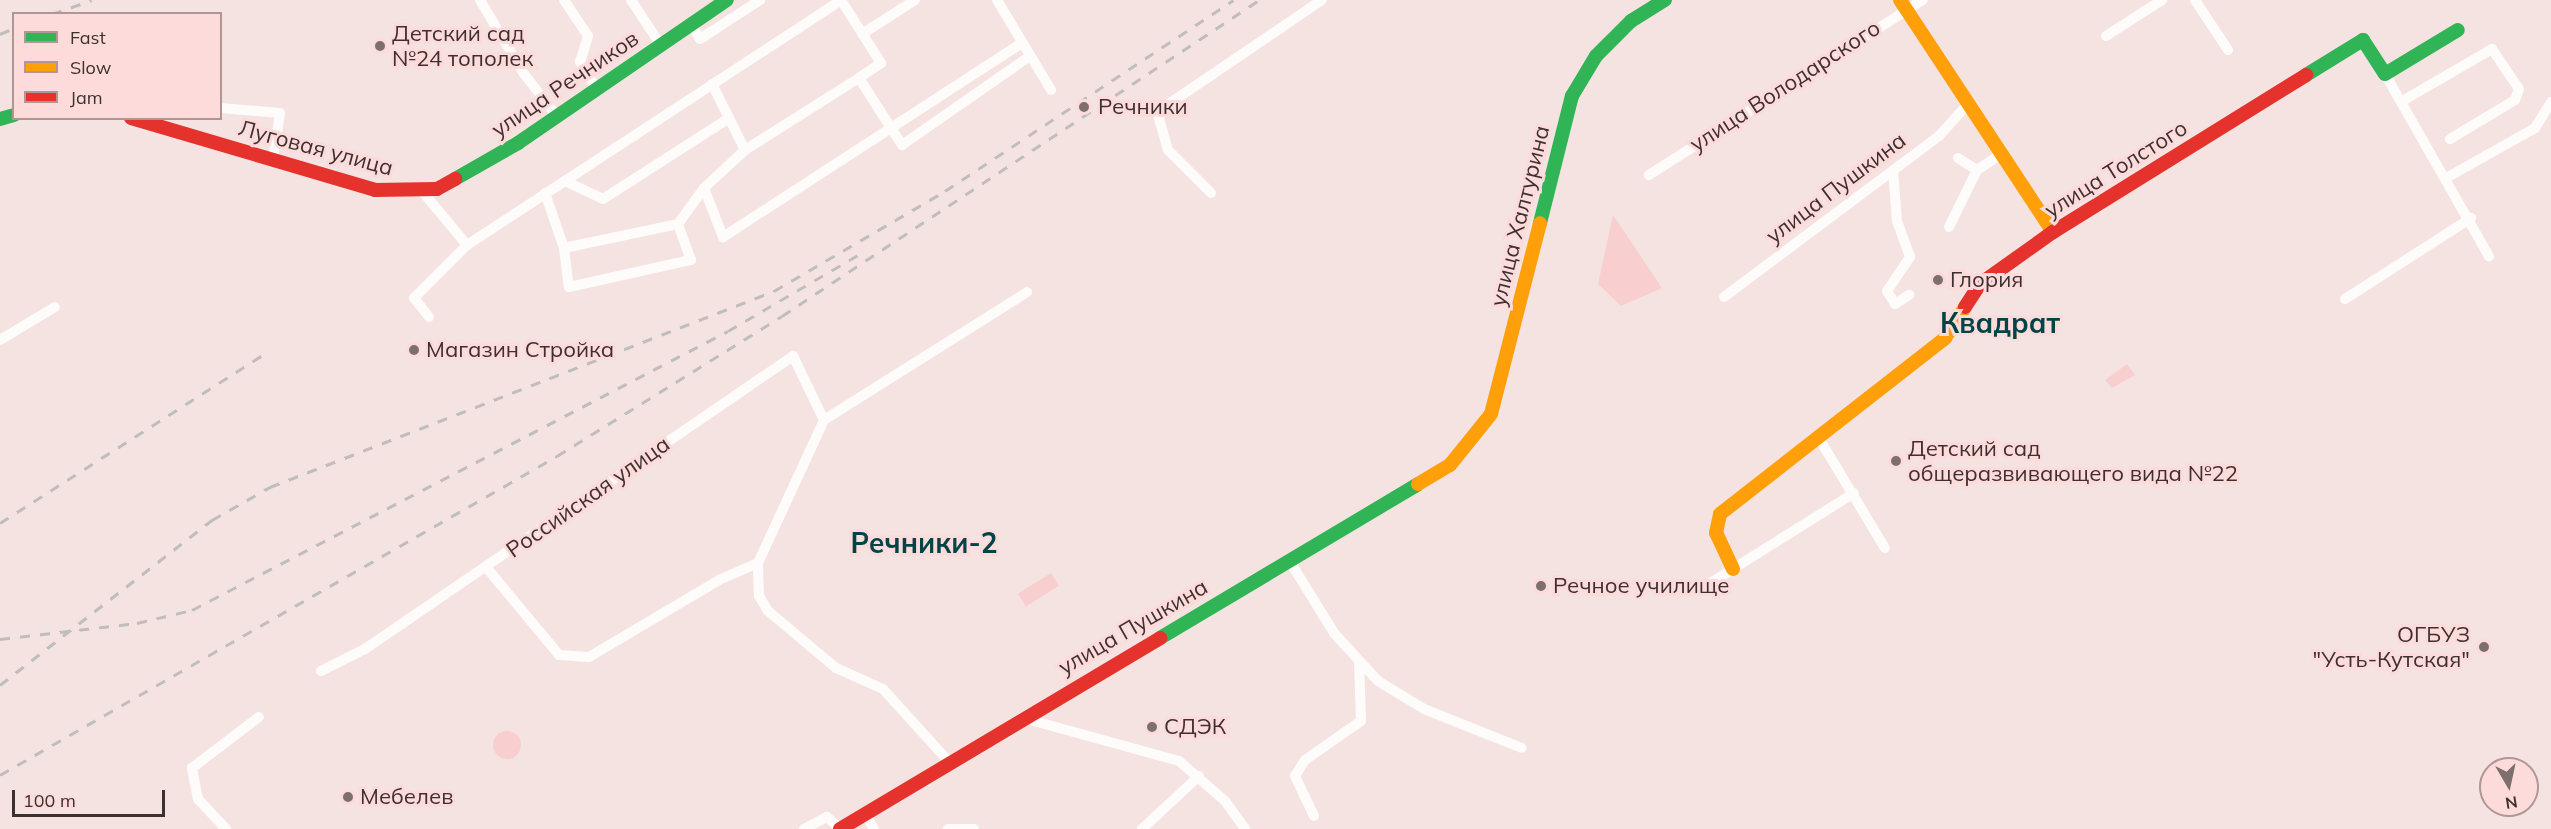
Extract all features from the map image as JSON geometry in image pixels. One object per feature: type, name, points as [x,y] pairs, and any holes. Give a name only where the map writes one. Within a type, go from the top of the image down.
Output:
[{"type":"street","points":[[480,0],[524,74],[557,116]]},
{"type":"street","points":[[564,0],[588,36],[580,62],[596,89]]},
{"type":"street","points":[[631,0],[660,44]]},
{"type":"street","points":[[691,24],[700,39],[760,0]]},
{"type":"street","points":[[429,317],[414,298],[467,244],[841,0],[881,63],[745,150],[704,188],[678,224],[564,248]]},
{"type":"street","points":[[862,34],[915,0]]},
{"type":"street","points":[[997,0],[1051,90]]},
{"type":"street","points":[[1211,193],[1168,150],[1157,112],[1322,0]]},
{"type":"street","name":"улица Халтурина","points":[[1450,465],[1491,414],[1572,96],[1596,56],[1631,21],[1665,0]]},
{"type":"street","name":"улица Володарского","points":[[1649,175],[1902,4],[1923,0]]},
{"type":"street","points":[[2106,36],[2162,0]]},
{"type":"street","points":[[2195,0],[2228,50]]},
{"type":"street","name":"улица Речников","points":[[422,191],[457,180],[557,116],[722,1]]},
{"type":"street","points":[[1902,4],[2053,232]]},
{"type":"street","points":[[2458,30],[2385,74],[2404,100],[2489,256]]},
{"type":"street","name":"улица Толстого","points":[[1733,569],[1716,533],[1720,514],[1820,440],[1829,425],[1945,338],[1980,284],[2053,232],[2363,40],[2385,74]]},
{"type":"street","points":[[704,188],[723,237],[1022,43]]},
{"type":"street","points":[[2404,100],[2492,49],[2518,89],[2515,100],[2450,139]]},
{"type":"street","points":[[859,78],[902,145],[1030,56]]},
{"type":"street","points":[[712,84],[745,150]]},
{"type":"street","points":[[2446,177],[2535,128],[2551,102]]},
{"type":"street","name":"улица Пушкина","points":[[1724,297],[1939,136],[1967,105]]},
{"type":"street","points":[[222,108],[280,113],[273,160]]},
{"type":"street","points":[[565,181],[603,199],[729,118]]},
{"type":"street","name":"Луговая улица","points":[[138,120],[375,190],[422,191]]},
{"type":"street","points":[[1949,227],[1977,170],[2000,155]]},
{"type":"street","points":[[1958,158],[1977,170]]},
{"type":"street","points":[[1893,171],[1897,221],[1910,257],[1887,291],[1896,304],[1910,295]]},
{"type":"street","points":[[422,191],[467,244]]},
{"type":"street","points":[[546,193],[564,248],[569,287],[691,260],[678,224]]},
{"type":"street","points":[[2345,299],[2470,218]]},
{"type":"street","points":[[951,765],[883,689],[836,668],[768,611],[759,596],[758,563],[824,420],[1027,292]]},
{"type":"street","points":[[0,340],[55,307]]},
{"type":"street","name":"Российская улица","points":[[321,671],[365,650],[794,357],[824,420]]},
{"type":"street","points":[[1820,440],[1854,493],[1885,548]]},
{"type":"street","name":"улица Пушкина","points":[[841,829],[951,765],[1021,718],[1450,465]]},
{"type":"street","points":[[1709,584],[1854,493]]},
{"type":"street","points":[[1289,560],[1334,633],[1378,681],[1424,709],[1522,747]]},
{"type":"street","points":[[486,567],[559,655],[589,657],[721,579],[758,563]]},
{"type":"street","points":[[1314,816],[1295,776],[1305,760],[1361,721],[1359,661]]},
{"type":"street","points":[[226,829],[198,799],[192,768],[259,717]]},
{"type":"street","points":[[1021,718],[1179,761],[1199,776],[1245,829]]},
{"type":"street","points":[[1142,829],[1199,776]]},
{"type":"street","points":[[865,814],[874,829]]},
{"type":"street","points":[[804,829],[827,817],[841,829]]},
{"type":"street","points":[[948,829],[974,829]]},
{"type":"shaded area","points":[[1613,215],[1662,288],[1621,306],[1598,284]]},
{"type":"shaded area","points":[[2127,364],[2135,375],[2112,388],[2105,380]]},
{"type":"shaded area","points":[[1051,573],[1059,586],[1026,606],[1018,594]]},
{"type":"shaded area","points":[[507,731],[517,735],[521,745],[517,755],[507,759],[497,755],[493,745],[497,735]]},
{"type":"railway","points":[[58,12],[92,0]]},
{"type":"railway","points":[[0,685],[212,520],[270,487],[774,291],[945,191],[1234,0]]},
{"type":"railway","points":[[0,775],[557,456],[782,316],[1259,0]]},
{"type":"railway","points":[[0,34],[12,29]]},
{"type":"railway","points":[[0,639],[137,623],[192,610],[728,331],[860,254]]},
{"type":"railway","points":[[0,523],[264,354]]},
{"type":"traffic: fast","points":[[455,179],[518,143],[727,0]]},
{"type":"traffic: fast","points":[[1540,223],[1572,96],[1596,56],[1631,21],[1665,0]]},
{"type":"traffic: fast","points":[[2306,75],[2363,40],[2385,74],[2458,30]]},
{"type":"traffic: fast","points":[[0,119],[12,116]]},
{"type":"traffic: fast","points":[[1160,638],[1418,484]]},
{"type":"traffic: slow","points":[[1900,0],[2053,232]]},
{"type":"traffic: slow","points":[[1418,484],[1450,465],[1491,414],[1540,223]]},
{"type":"traffic: slow","points":[[1733,569],[1716,533],[1720,514],[1945,338],[1965,307]]},
{"type":"traffic: jam","points":[[1965,307],[1980,284],[2053,232],[2306,75]]},
{"type":"traffic: jam","points":[[138,120],[375,190],[437,189],[455,179]]},
{"type":"traffic: jam","points":[[840,829],[1160,638]]},
{"type":"place","name":"Детский сад №24 тополек","points":[[380,46]]},
{"type":"place","name":"Речники","points":[[1084,107]]},
{"type":"place","name":"Глория","points":[[1938,280]]},
{"type":"place","name":"Магазин Стройка","points":[[414,350]]},
{"type":"place","name":"Детский сад общеразвивающего вида №22","points":[[1896,461]]},
{"type":"place","name":"Речное училище","points":[[1541,586]]},
{"type":"place","name":"ОГБУЗ \"Усть-Кутская\"","points":[[2484,647]]},
{"type":"place","name":"СДЭК","points":[[1152,727]]},
{"type":"place","name":"Мебелев","points":[[348,797]]},
{"type":"district","name":"Квадрат","points":[[2000,323]]},
{"type":"district","name":"Речники-2","points":[[924,543]]}]
